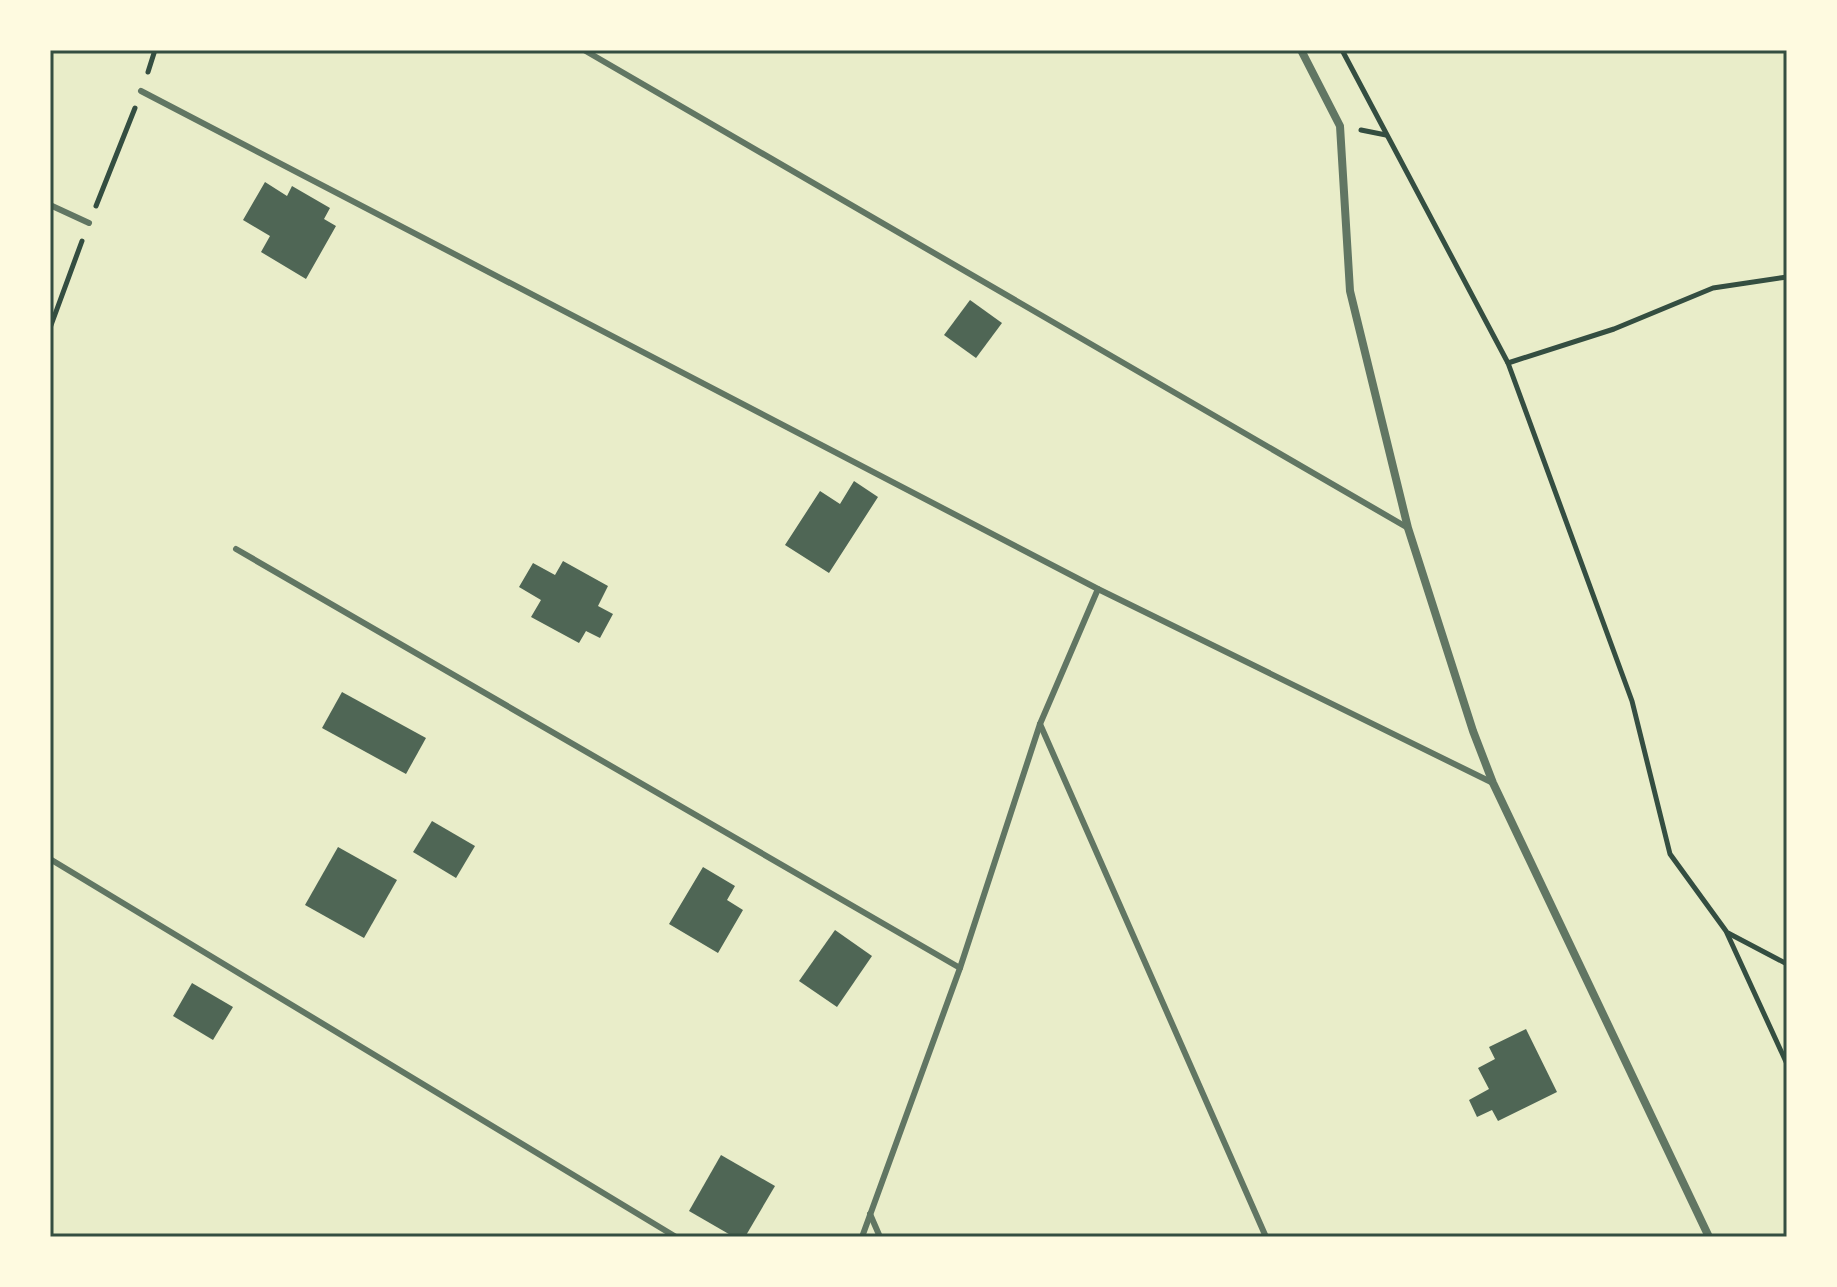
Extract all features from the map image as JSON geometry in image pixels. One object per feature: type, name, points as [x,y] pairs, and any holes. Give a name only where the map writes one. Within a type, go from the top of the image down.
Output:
[{"type":"street","points":[[1301,50],[1340,126],[1350,291],[1408,528],[1473,731],[1493,783],[1709,1237]]},
{"type":"lane","points":[[584,50],[1408,528]]},
{"type":"lane","points":[[141,91],[1098,589],[1493,783]]},
{"type":"lane","points":[[50,205],[89,223]]},
{"type":"lane","points":[[236,549],[960,968]]},
{"type":"lane","points":[[862,1237],[960,968],[1040,724],[1098,589]]},
{"type":"lane","points":[[1040,724],[1266,1237]]},
{"type":"lane","points":[[50,859],[676,1237]]},
{"type":"lane","points":[[870,1214],[880,1237]]},
{"type":"path","points":[[50,328],[155,50]]},
{"type":"path","points":[[1342,50],[1508,363],[1632,701],[1670,854],[1726,931],[1787,1064]]},
{"type":"path","points":[[1508,363],[1614,329],[1713,288],[1787,277]]},
{"type":"path","points":[[1726,931],[1787,964]]},
{"type":"building","points":[[265,182],[287,196],[292,186],[330,208],[324,219],[336,226],[306,279],[261,252],[270,236],[243,220]]},
{"type":"building","points":[[970,300],[1002,323],[976,358],[944,335]]},
{"type":"building","points":[[854,481],[878,497],[829,573],[785,545],[820,491],[840,504]]},
{"type":"building","points":[[563,561],[608,586],[598,606],[613,614],[600,638],[586,631],[579,643],[531,617],[541,600],[519,587],[533,563],[555,575]]},
{"type":"building","points":[[342,692],[426,738],[406,774],[322,728]]},
{"type":"building","points":[[432,821],[475,846],[456,878],[413,852]]},
{"type":"building","points":[[338,847],[397,880],[364,938],[305,905]]},
{"type":"building","points":[[703,867],[735,886],[727,900],[743,910],[718,953],[669,924]]},
{"type":"building","points":[[835,930],[872,956],[837,1007],[799,981]]},
{"type":"building","points":[[192,983],[233,1007],[213,1040],[173,1016]]},
{"type":"building","points":[[1526,1029],[1557,1092],[1498,1121],[1492,1110],[1477,1117],[1469,1100],[1489,1089],[1478,1068],[1495,1059],[1489,1047]]},
{"type":"building","points":[[721,1155],[775,1186],[745,1237],[734,1237],[689,1211]]}]
